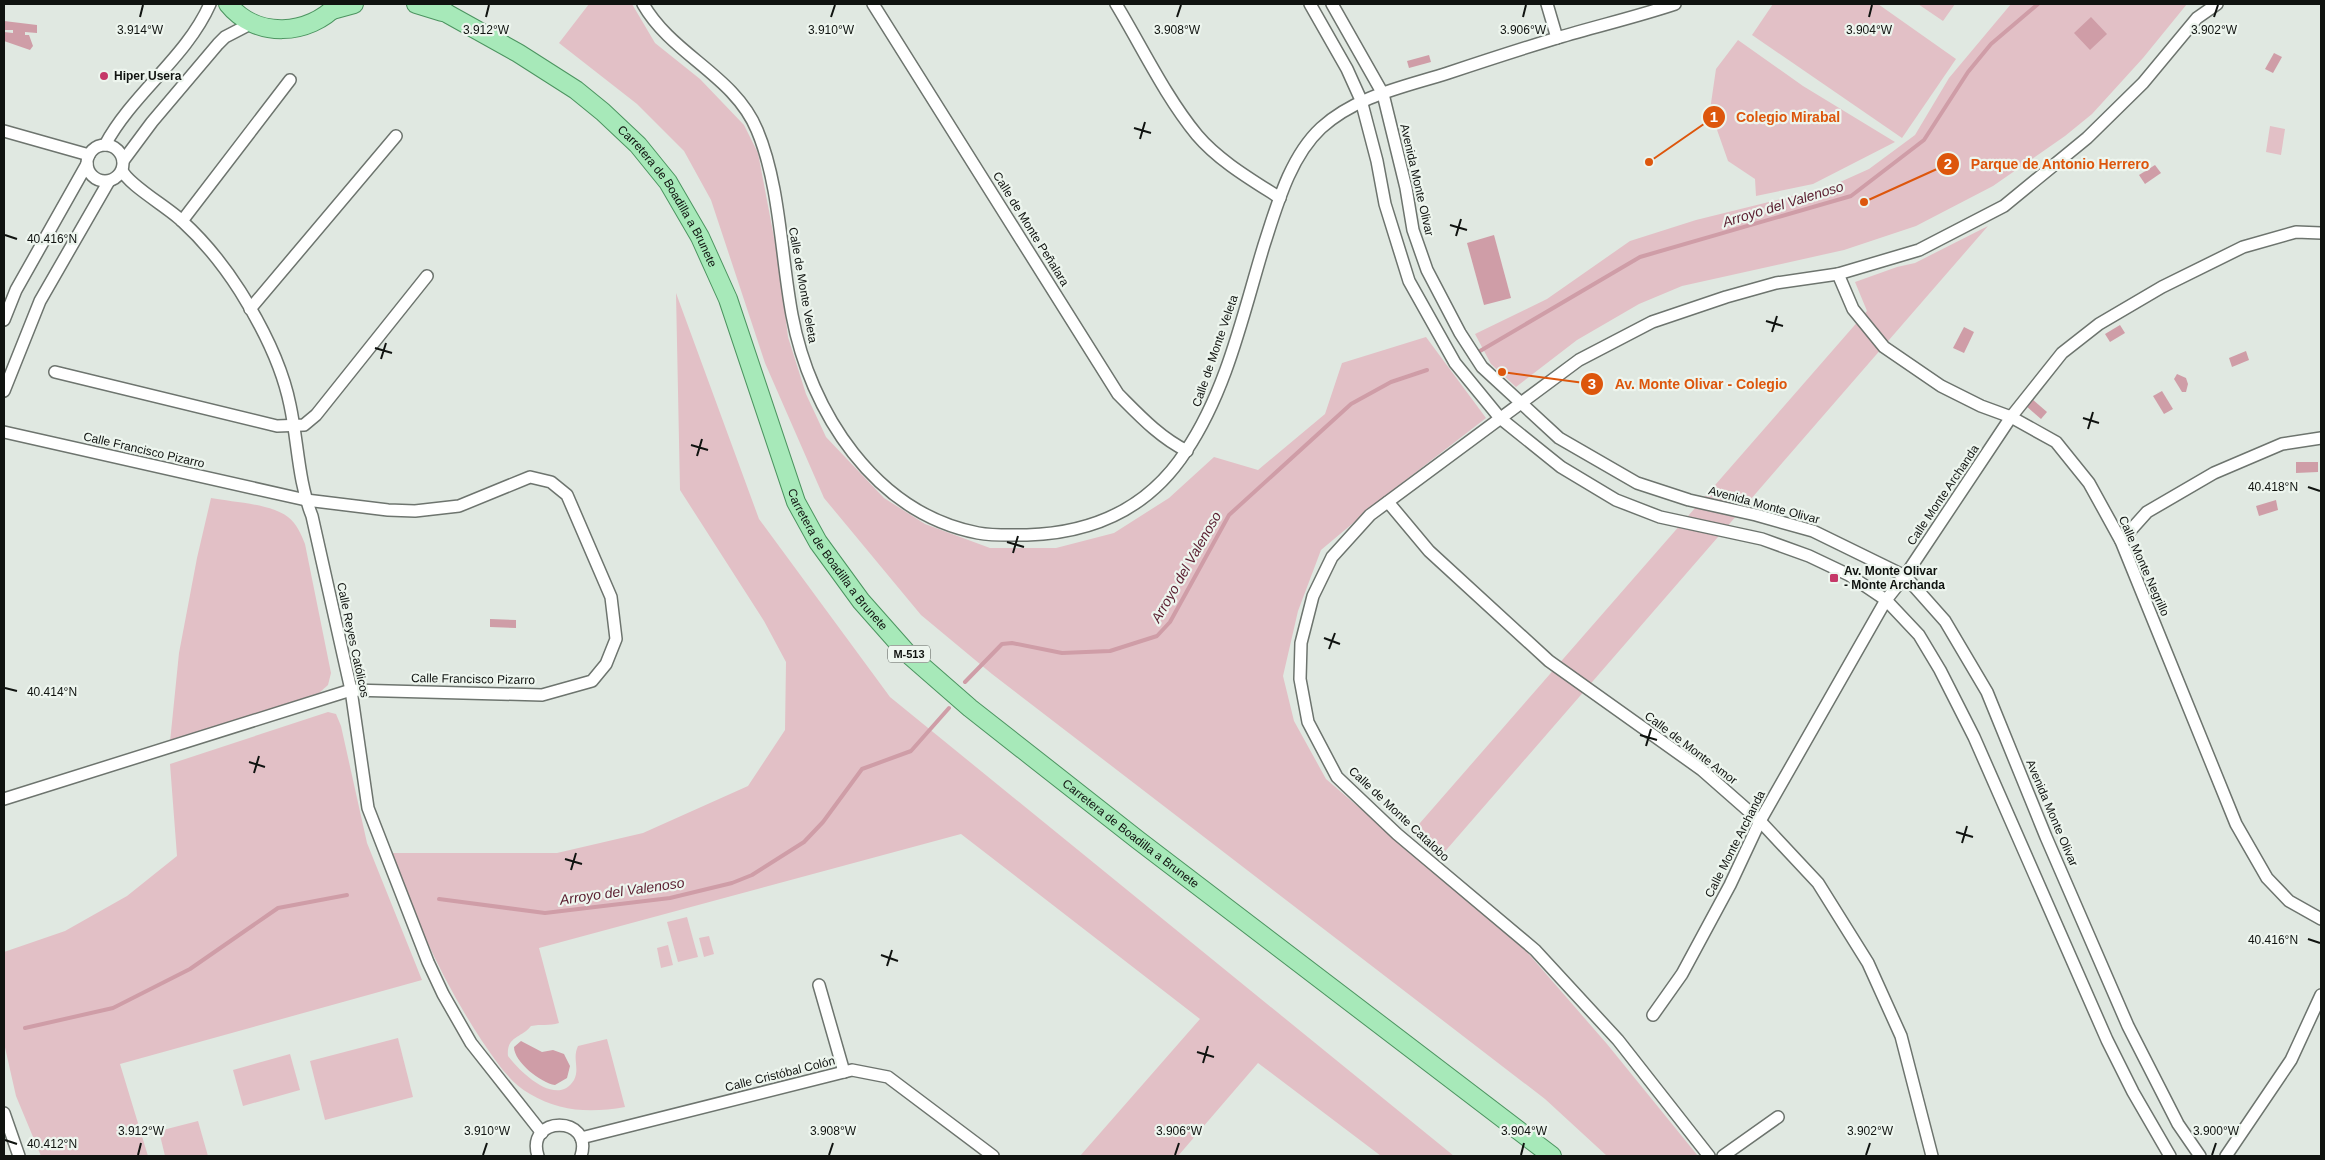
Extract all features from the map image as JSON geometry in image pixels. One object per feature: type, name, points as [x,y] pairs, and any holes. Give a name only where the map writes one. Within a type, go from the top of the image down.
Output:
[{"type":"main road","points":[[228,4],[240,16],[252,23],[266,28],[294,29],[308,25],[335,7],[354,4]]},
{"type":"main road","name":"Carretera de Boadilla a Brunete","points":[[416,4],[448,14]]},
{"type":"main road","name":"Carretera de Boadilla a Brunete","points":[[433,4],[518,53],[576,90],[638,145],[668,182],[700,237],[728,298],[796,502],[818,542],[861,601],[907,653],[970,708],[1138,840],[1552,1156]]},
{"type":"street","points":[[105,145],[124,115],[195,31],[210,4]]},
{"type":"street","name":"Calle de Monte Veleta","points":[[643,4],[663,32],[734,93],[756,127],[766,152],[783,246],[792,315],[812,386],[829,419],[850,449],[890,492],[931,518],[977,533],[1003,536],[1058,534],[1098,524],[1118,515],[1157,488],[1187,451],[1209,414],[1222,380],[1280,198],[1299,157],[1320,129],[1361,100],[1557,38],[1675,4]]},
{"type":"street","name":"Calle de Monte Peñalara","points":[[873,4],[1118,394],[1170,442],[1187,451]]},
{"type":"street","points":[[1116,4],[1174,102],[1198,136],[1243,174],[1280,198]]},
{"type":"street","points":[[1310,4],[1347,70],[1361,100],[1377,161],[1385,204],[1409,281],[1437,334],[1456,363],[1500,418],[1561,467],[1616,500],[1660,516],[1762,539],[1808,556],[1849,575],[1886,600],[1919,636],[1970,728],[2107,1040],[2133,1092],[2170,1156]]},
{"type":"street","name":"Avenida Monte Olivar","points":[[1332,4],[1382,94],[1406,188],[1413,230],[1427,270],[1460,333],[1482,367],[1558,438],[1637,483],[1689,500],[1756,515],[1813,531],[1905,576],[1945,621],[1987,692],[2046,837],[2128,1026],[2178,1124],[2200,1156]]},
{"type":"street","points":[[1546,4],[1557,38]]},
{"type":"street","name":"Calle de Monte Catalobo","points":[[1709,1156],[1618,1040],[1535,950],[1397,834],[1338,777],[1308,722],[1300,679],[1301,643],[1314,596],[1332,557],[1370,515],[1579,360],[1652,322],[1776,283],[1838,274],[1919,250],[2004,206],[2087,138],[2143,83],[2197,18],[2217,4]]},
{"type":"street","points":[[4,392],[40,301],[109,181],[119,176],[123,166],[152,122],[218,44],[225,37],[252,23]]},
{"type":"street","points":[[182,221],[290,80]]},
{"type":"street","points":[[4,131],[88,159]]},
{"type":"street","points":[[250,309],[396,136]]},
{"type":"street","points":[[4,320],[16,290],[88,159],[96,148],[105,145],[115,148],[123,166]]},
{"type":"street","points":[[88,159],[94,178],[109,181]]},
{"type":"street","name":"Calle Reyes Católicos","points":[[123,166],[127,179],[182,221],[224,268],[267,340],[281,372],[290,404],[306,500],[312,516],[350,690],[368,808],[428,962],[471,1043],[542,1133]]},
{"type":"street","name":"Calle Monte Archanda","points":[[1653,1015],[1682,974],[1730,885],[1760,820],[1886,600],[1905,576],[2011,417],[2062,353],[2099,324],[2162,287],[2243,247],[2296,232],[2321,233]]},
{"type":"street","name":"Calle Monte Negrillo","points":[[1838,274],[1853,309],[1884,347],[1941,386],[1981,406],[2011,417],[2056,442],[2089,483],[2121,542],[2236,824],[2267,878],[2289,901],[2321,919]]},
{"type":"street","points":[[55,372],[260,422],[294,426],[304,425],[316,415],[427,276]]},
{"type":"street","name":"Calle Francisco Pizarro","points":[[4,432],[306,500],[388,510],[415,511],[459,506],[530,477],[551,482],[567,495],[611,597],[616,639],[606,664],[592,681],[542,695],[350,690],[4,799]]},
{"type":"street","points":[[2121,542],[2147,512],[2214,473],[2282,444],[2321,438]]},
{"type":"street","name":"Calle de Monte Amor","points":[[1388,502],[1429,551],[1549,661],[1702,770],[1760,820],[1818,883],[1868,963],[1901,1036],[1932,1156]]},
{"type":"street","points":[[820,985],[844,1072]]},
{"type":"street","points":[[2226,1156],[2291,1060],[2321,995]]},
{"type":"street","name":"Calle Cristóbal Colón","points":[[581,1138],[852,1070],[888,1077],[993,1156]]},
{"type":"street","points":[[4,1113],[19,1156]]},
{"type":"street","points":[[1723,1156],[1778,1117]]},
{"type":"street","points":[[535,1155],[538,1139],[542,1133],[555,1125],[563,1125],[577,1132],[581,1138],[583,1146],[581,1156]]},
{"type":"shaded area","points":[[589,4],[632,4],[655,43],[700,79],[744,125],[758,153],[780,269],[788,337],[806,394],[826,437],[884,498],[925,524],[990,548],[1056,548],[1114,533],[1169,498],[1214,457],[1258,470],[1325,414],[1342,363],[1426,337],[1486,418],[1389,493],[1321,550],[1298,611],[1283,676],[1294,721],[1326,779],[1527,952],[1607,1044],[1698,1156],[1607,1156],[1545,1099],[992,674],[921,615],[824,498],[765,363],[711,200],[684,151],[637,104],[559,43]]},
{"type":"shaded area","points":[[1773,4],[1878,4],[1956,59],[1902,138],[1752,35]]},
{"type":"shaded area","points":[[1918,4],[1955,4],[1943,21]]},
{"type":"shaded area","points":[[2011,4],[2187,4],[2143,58],[2092,114],[2065,136],[1993,186],[1916,226],[1844,250],[1682,286],[1639,304],[1577,340],[1516,387],[1491,364],[1475,334],[1547,299],[1630,241],[1696,220],[1829,187],[1869,169],[1915,135],[1949,78]]},
{"type":"shaded area","points":[[2091,17],[2107,34],[2090,50],[2074,33]]},
{"type":"shaded area","points":[[4,21],[37,25],[37,33],[25,32],[25,35],[29,35],[33,46],[30,50],[4,41],[4,32],[13,33],[13,30],[4,30]]},
{"type":"shaded area","points":[[1738,40],[1803,86],[1895,142],[1813,184],[1756,196],[1755,179],[1728,161],[1710,110],[1716,69]]},
{"type":"shaded area","points":[[2274,53],[2282,57],[2273,73],[2265,69]]},
{"type":"shaded area","points":[[1429,55],[1431,62],[1409,68],[1407,61]]},
{"type":"shaded area","points":[[2270,126],[2285,129],[2281,155],[2266,152]]},
{"type":"shaded area","points":[[2155,165],[2161,173],[2145,184],[2139,175]]},
{"type":"shaded area","points":[[1988,226],[1441,856],[1413,831],[1867,311],[1855,282],[1897,267],[1915,263]]},
{"type":"shaded area","points":[[1494,235],[1511,298],[1484,305],[1467,243]]},
{"type":"shaded area","points":[[676,293],[759,519],[890,697],[1454,1156],[1381,1156],[1258,1063],[1178,1156],[1080,1156],[1200,1019],[961,834],[539,948],[559,1023],[531,1026],[512,1041],[509,1045],[508,1056],[530,1078],[549,1089],[558,1090],[567,1088],[576,1076],[576,1051],[578,1046],[607,1039],[625,1107],[600,1110],[564,1108],[530,1094],[509,1077],[482,1041],[442,973],[420,926],[391,853],[557,853],[643,833],[748,786],[785,730],[786,662],[764,621],[680,490]]},
{"type":"shaded area","points":[[2120,325],[2125,333],[2110,342],[2105,334]]},
{"type":"shaded area","points":[[1964,327],[1974,332],[1964,353],[1953,348]]},
{"type":"shaded area","points":[[2246,351],[2249,360],[2232,367],[2229,358]]},
{"type":"shaded area","points":[[2177,374],[2186,378],[2188,384],[2186,392],[2182,392],[2174,379]]},
{"type":"shaded area","points":[[2162,391],[2173,409],[2164,414],[2153,396]]},
{"type":"shaded area","points":[[2031,398],[2047,412],[2041,419],[2025,405]]},
{"type":"shaded area","points":[[2296,462],[2318,462],[2318,472],[2296,473]]},
{"type":"shaded area","points":[[211,498],[272,509],[288,517],[296,526],[305,544],[331,673],[328,685],[319,693],[170,742],[179,653],[197,558]]},
{"type":"shaded area","points":[[2276,500],[2278,510],[2259,516],[2256,506]]},
{"type":"shaded area","points":[[490,619],[516,620],[516,628],[490,627]]},
{"type":"shaded area","points":[[328,712],[336,714],[341,726],[367,843],[422,980],[120,1064],[148,1156],[41,1156],[16,1096],[4,1043],[4,952],[65,931],[127,896],[177,856],[170,764]]},
{"type":"shaded area","points":[[687,917],[698,957],[678,962],[667,922]]},
{"type":"shaded area","points":[[709,936],[714,954],[704,957],[699,938]]},
{"type":"shaded area","points":[[668,945],[673,965],[661,968],[657,948]]},
{"type":"shaded area","points":[[398,1038],[413,1097],[325,1120],[310,1061]]},
{"type":"shaded area","points":[[521,1041],[542,1052],[553,1050],[564,1054],[570,1066],[567,1078],[555,1085],[529,1071],[515,1053],[514,1047]]},
{"type":"shaded area","points":[[290,1054],[300,1090],[243,1106],[233,1070]]},
{"type":"shaded area","points":[[198,1121],[208,1156],[165,1156],[159,1131]]},
{"type":"waterway","name":"Arroyo del Valenoso","points":[[1480,351],[1640,257],[1851,196],[1924,140],[1968,72],[1991,44],[2038,4]]},
{"type":"waterway","name":"Arroyo del Valenoso","points":[[965,682],[1002,644],[1012,643],[1062,653],[1110,651],[1157,636],[1170,622],[1229,515],[1351,404],[1391,382],[1427,370]]},
{"type":"waterway","name":"Arroyo del Valenoso","points":[[439,899],[545,913],[670,898],[732,883],[752,875],[804,842],[823,822],[862,769],[911,751],[949,708]]},
{"type":"waterway","name":"Arroyo del Valenoso","points":[[25,1028],[113,1008],[190,969],[278,908],[347,895]]},
{"type":"place","name":"Hiper Usera","points":[[104,76]]},
{"type":"place","name":"Colegio Mirabal","points":[[1649,162]]},
{"type":"place","name":"Parque de Antonio Herrero","points":[[1864,202]]},
{"type":"place","name":"Av. Monte Olivar - Colegio","points":[[1502,372]]},
{"type":"place","name":"Av. Monte Olivar - Monte Archanda","points":[[1834,578]]}]
